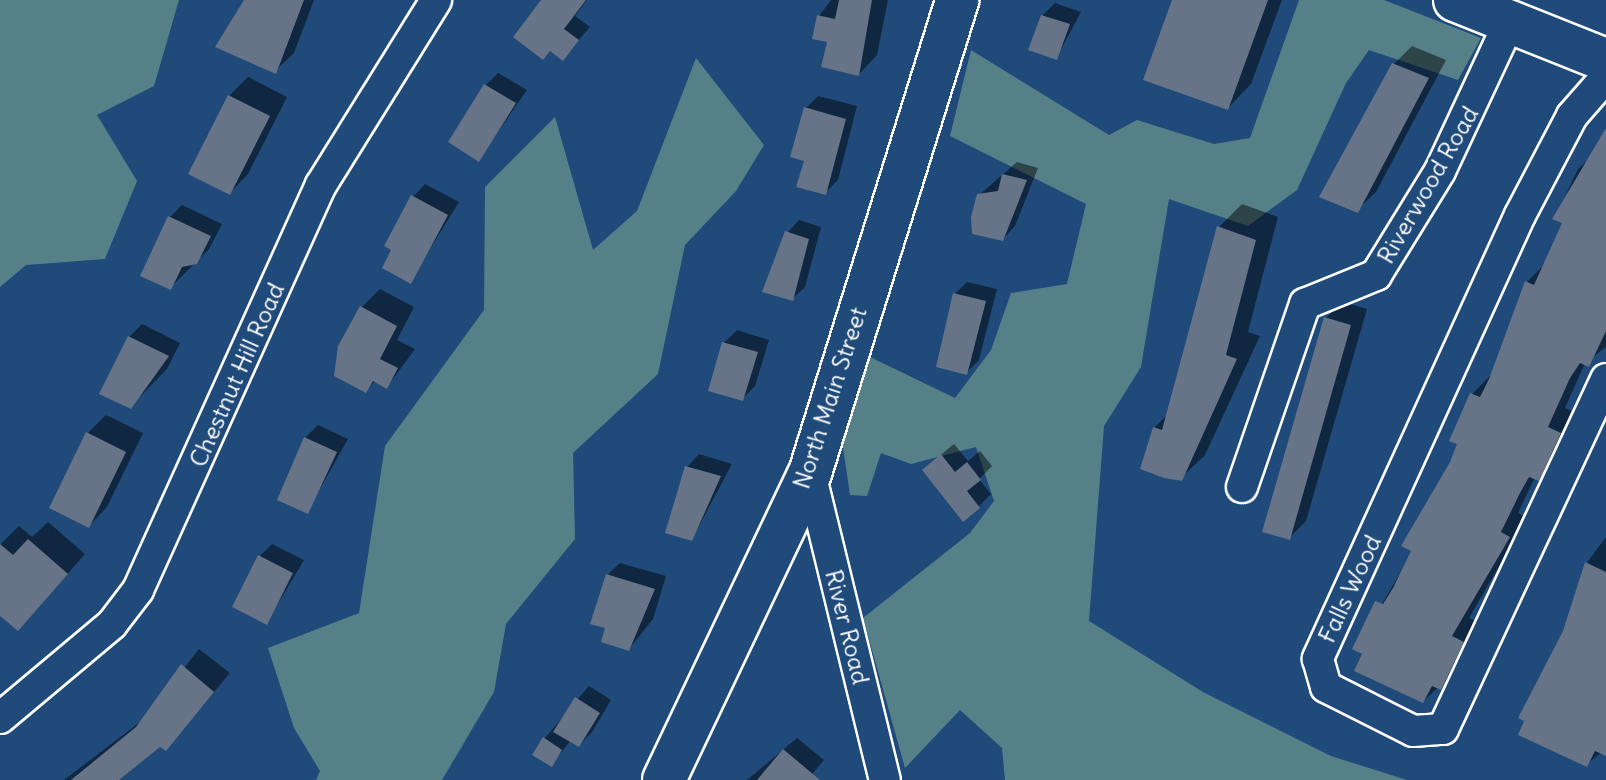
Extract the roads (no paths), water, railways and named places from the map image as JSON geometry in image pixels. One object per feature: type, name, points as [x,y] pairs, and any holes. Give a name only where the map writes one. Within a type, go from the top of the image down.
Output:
[{"type":"street","name":"Chestnut Hill Road","points":[[0,718],[112,624],[138,590],[321,185],[436,0]]},
{"type":"street","name":"North Main Street","points":[[664,780],[810,473],[957,0]]},
{"type":"street","points":[[1455,0],[1606,60]]},
{"type":"street","name":"Riverwood Road","points":[[1242,487],[1305,304],[1376,275],[1440,171],[1510,21]]},
{"type":"street","name":"Falls Wood","points":[[1606,77],[1572,116],[1520,215],[1318,659],[1326,687],[1413,731],[1443,729],[1606,379]]},
{"type":"street","name":"River Road","points":[[810,473],[885,780]]}]
